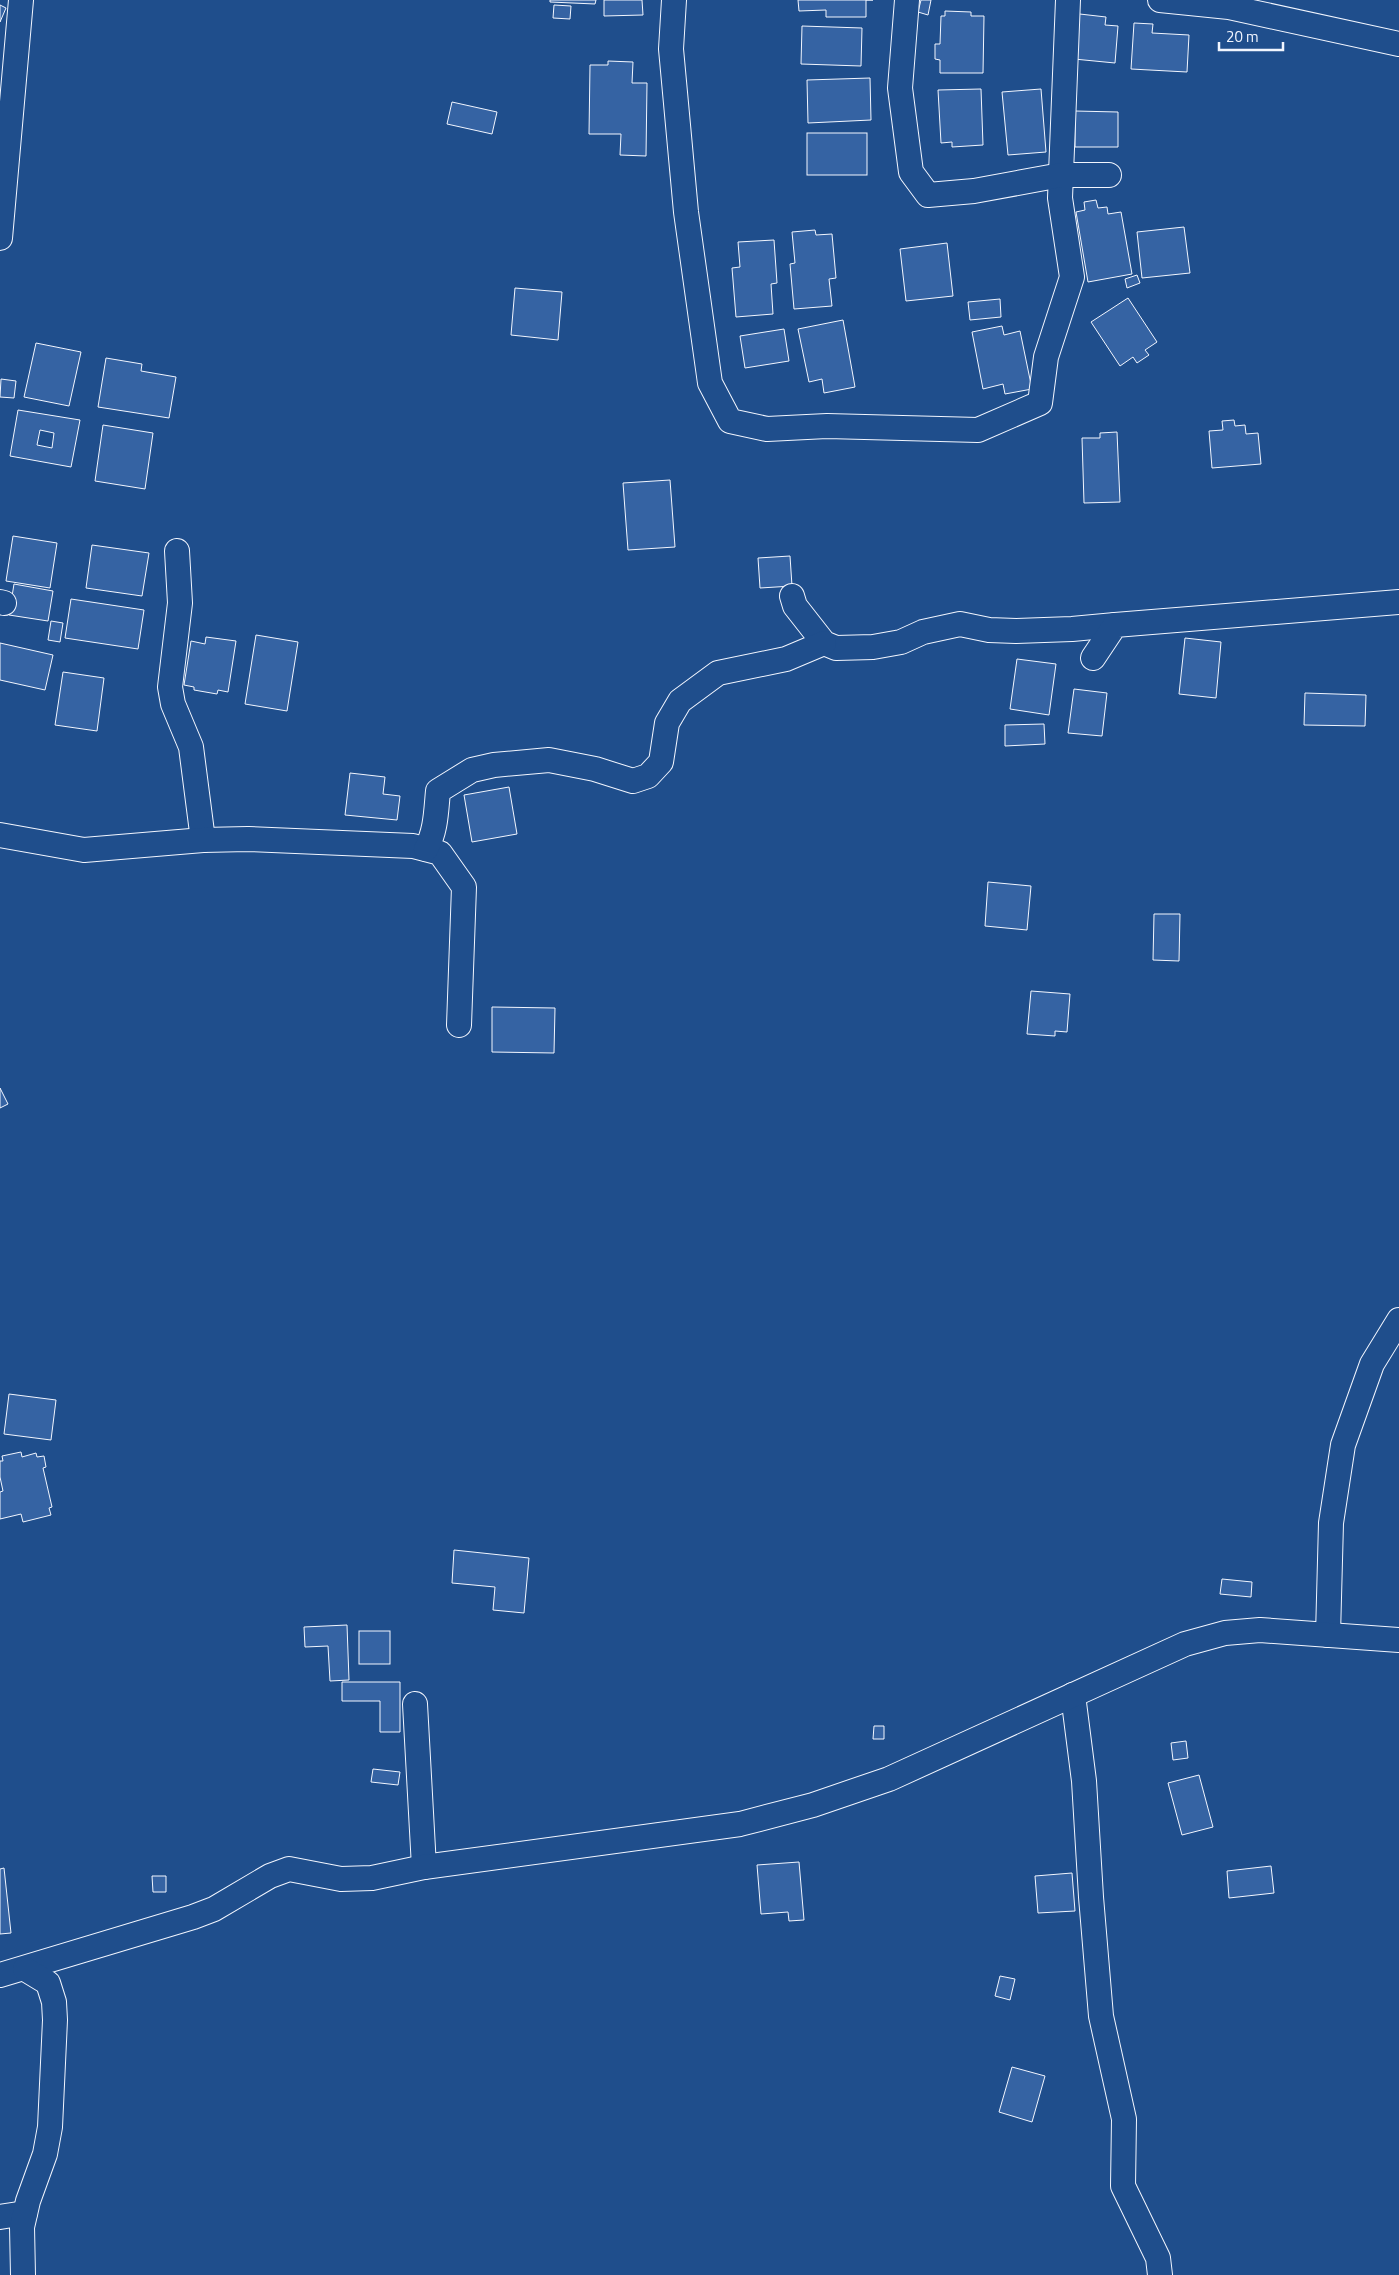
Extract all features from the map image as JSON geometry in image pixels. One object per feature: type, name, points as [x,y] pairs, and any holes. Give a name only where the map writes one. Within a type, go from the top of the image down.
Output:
[{"type":"street","points":[[0,238],[21,0]]},
{"type":"street","points":[[674,0],[671,49],[686,212],[710,383],[730,421],[767,429],[827,426],[978,430],[1040,403],[1046,357],[1072,277],[1060,198],[1068,0]]},
{"type":"street","points":[[907,0],[900,88],[911,172],[928,195],[974,191],[1061,175],[1109,175]]},
{"type":"street","points":[[1160,0],[1229,7],[1399,44]]},
{"type":"street","points":[[177,551],[180,603],[170,687],[173,704],[191,746],[203,840]]},
{"type":"street","points":[[792,596],[796,606],[824,643],[836,648],[873,648],[901,642],[923,632],[960,624],[989,630],[1072,630],[1399,602]]},
{"type":"street","points":[[1093,658],[1115,625]]},
{"type":"street","points":[[426,849],[432,838],[435,824],[438,791],[472,770],[494,765],[549,760],[594,769],[632,781],[648,776],[661,762],[666,722],[680,701],[718,673],[786,660],[824,643]]},
{"type":"street","points":[[0,835],[84,850],[203,840],[257,839],[413,846],[440,853],[464,887],[459,1025]]},
{"type":"street","points":[[1328,1635],[1330,1523],[1342,1445],[1372,1364],[1399,1320]]},
{"type":"street","points":[[0,1975],[25,1969],[214,1909],[270,1876],[289,1869],[341,1879],[372,1878],[424,1867],[750,1822],[813,1805],[889,1779],[1186,1644],[1224,1633],[1260,1630],[1399,1640]]},
{"type":"street","points":[[1073,1695],[1084,1781],[1090,1898],[1101,2016],[1124,2119],[1123,2186],[1158,2258],[1160,2275]]},
{"type":"street","points":[[415,1704],[424,1867]]},
{"type":"street","points":[[23,2275],[21,2248],[25,2213],[45,2154],[50,2127],[55,2020],[54,2002],[48,1983],[25,1969]]},
{"type":"street","points":[[0,2217],[25,2213]]},
{"type":"building","points":[[550,0],[596,0],[595,4],[550,2]]},
{"type":"building","points":[[604,0],[642,0],[643,15],[604,16]]},
{"type":"building","points":[[798,0],[866,0],[866,17],[826,17],[826,10],[799,11]]},
{"type":"building","points":[[921,0],[931,0],[928,15],[918,12]]},
{"type":"building","points":[[0,5],[6,8],[0,22]]},
{"type":"building","points":[[554,5],[571,6],[570,19],[553,18]]},
{"type":"building","points":[[945,11],[971,12],[971,16],[984,16],[983,73],[940,73],[940,60],[935,59],[935,44],[940,44],[941,16],[945,16]]},
{"type":"building","points":[[1071,13],[1106,17],[1105,25],[1118,26],[1115,63],[1074,59]]},
{"type":"building","points":[[1134,23],[1153,24],[1152,33],[1189,35],[1187,72],[1131,69]]},
{"type":"building","points":[[802,26],[862,28],[861,66],[801,64]]},
{"type":"building","points":[[608,61],[633,62],[632,83],[647,83],[646,156],[620,155],[621,134],[589,134],[590,65],[608,65]]},
{"type":"building","points":[[870,78],[871,120],[808,123],[807,80]]},
{"type":"building","points":[[981,89],[983,145],[952,147],[952,142],[941,143],[938,90]]},
{"type":"building","points":[[1041,89],[1046,152],[1008,155],[1002,92]]},
{"type":"building","points":[[452,102],[497,112],[492,134],[447,124]]},
{"type":"building","points":[[1075,111],[1118,112],[1118,147],[1075,147]]},
{"type":"building","points":[[807,133],[867,133],[867,175],[807,175]]},
{"type":"building","points":[[1096,200],[1098,208],[1107,207],[1108,214],[1121,212],[1132,274],[1088,282],[1076,212],[1085,210],[1084,202]]},
{"type":"building","points":[[1184,227],[1190,273],[1142,278],[1137,232]]},
{"type":"building","points":[[815,230],[816,235],[832,234],[836,278],[829,279],[832,306],[794,309],[790,264],[795,263],[792,232]]},
{"type":"building","points":[[774,240],[777,283],[771,284],[773,314],[736,317],[732,268],[740,267],[738,242]]},
{"type":"building","points":[[947,243],[953,296],[906,301],[900,249]]},
{"type":"building","points":[[1137,275],[1140,283],[1127,288],[1125,279]]},
{"type":"building","points":[[515,288],[562,292],[558,340],[511,335]]},
{"type":"building","points":[[1128,298],[1157,342],[1145,350],[1149,355],[1137,363],[1133,357],[1120,366],[1091,322]]},
{"type":"building","points":[[1000,299],[1001,317],[970,320],[968,302]]},
{"type":"building","points":[[843,320],[855,387],[824,393],[822,379],[809,382],[798,329]]},
{"type":"building","points":[[1002,326],[1004,335],[1020,331],[1032,389],[1005,394],[1003,384],[983,389],[972,332]]},
{"type":"building","points":[[784,329],[789,361],[745,368],[740,336]]},
{"type":"building","points":[[36,343],[81,352],[69,406],[24,397]]},
{"type":"building","points":[[106,358],[142,364],[141,371],[176,377],[169,418],[98,407]]},
{"type":"building","points":[[1,379],[16,381],[14,398],[0,397]]},
{"type":"building","points":[[18,410],[80,420],[71,467],[10,456]],"holes":[[[40,430],[54,433],[52,448],[37,445]]]},
{"type":"building","points":[[1234,420],[1235,426],[1245,425],[1246,434],[1258,433],[1261,464],[1212,468],[1209,431],[1223,430],[1222,421]]},
{"type":"building","points":[[103,425],[153,433],[145,489],[95,481]]},
{"type":"building","points":[[1117,432],[1120,502],[1084,503],[1082,438],[1100,438],[1100,433]]},
{"type":"building","points":[[670,480],[675,547],[628,550],[623,483]]},
{"type":"building","points":[[13,536],[57,543],[50,588],[6,581]]},
{"type":"building","points":[[92,545],[149,553],[142,596],[86,588]]},
{"type":"building","points":[[790,556],[792,586],[760,588],[758,558]]},
{"type":"building","points":[[14,584],[53,591],[48,621],[9,615]]},
{"type":"building","points":[[71,599],[144,610],[138,649],[65,638]]},
{"type":"building","points":[[51,621],[63,623],[60,642],[48,640]]},
{"type":"building","points":[[256,635],[298,642],[287,711],[245,704]]},
{"type":"building","points":[[206,637],[236,641],[228,692],[218,690],[217,694],[194,690],[194,687],[184,685],[191,641],[205,644]]},
{"type":"building","points":[[1185,638],[1221,642],[1216,698],[1179,694]]},
{"type":"building","points":[[0,643],[53,655],[45,690],[0,680]]},
{"type":"building","points":[[1017,659],[1056,664],[1049,715],[1010,709]]},
{"type":"building","points":[[63,672],[104,678],[97,731],[55,725]]},
{"type":"building","points":[[1074,689],[1107,693],[1102,736],[1068,733]]},
{"type":"building","points":[[1305,693],[1366,695],[1365,726],[1304,725]]},
{"type":"building","points":[[1044,724],[1045,744],[1005,746],[1005,725]]},
{"type":"building","points":[[350,773],[385,777],[383,794],[400,796],[397,820],[345,815]]},
{"type":"building","points":[[509,787],[517,834],[472,842],[464,795]]},
{"type":"building","points":[[988,882],[1031,886],[1027,930],[985,926]]},
{"type":"building","points":[[1154,914],[1180,914],[1179,961],[1153,960]]},
{"type":"building","points":[[1031,991],[1070,994],[1067,1032],[1055,1031],[1055,1036],[1027,1034]]},
{"type":"building","points":[[492,1007],[555,1008],[554,1053],[492,1052]]},
{"type":"building","points":[[0,1088],[8,1104],[0,1108]]},
{"type":"building","points":[[9,1394],[56,1400],[51,1440],[4,1434]]},
{"type":"building","points":[[21,1452],[22,1457],[36,1453],[37,1457],[44,1456],[46,1467],[43,1468],[52,1507],[49,1508],[51,1515],[23,1522],[21,1514],[0,1519],[0,1492],[3,1491],[0,1477],[0,1461],[3,1461],[2,1456]]},
{"type":"building","points":[[454,1550],[529,1558],[524,1613],[493,1610],[495,1587],[452,1583]]},
{"type":"building","points":[[1222,1579],[1252,1582],[1251,1597],[1220,1594]]},
{"type":"building","points":[[347,1625],[349,1680],[330,1681],[328,1646],[305,1647],[304,1627]]},
{"type":"building","points":[[359,1631],[390,1631],[390,1664],[359,1664]]},
{"type":"building","points":[[342,1682],[400,1682],[400,1732],[380,1732],[380,1701],[342,1701]]},
{"type":"building","points":[[874,1726],[884,1726],[884,1739],[873,1739]]},
{"type":"building","points":[[1186,1741],[1188,1758],[1173,1760],[1171,1743]]},
{"type":"building","points":[[373,1769],[400,1772],[398,1785],[371,1782]]},
{"type":"building","points":[[1199,1775],[1213,1827],[1182,1835],[1168,1783]]},
{"type":"building","points":[[799,1862],[804,1920],[789,1921],[788,1912],[761,1914],[757,1865]]},
{"type":"building","points":[[1271,1866],[1274,1893],[1229,1898],[1227,1871]]},
{"type":"building","points":[[4,1868],[11,1933],[0,1934],[0,1869]]},
{"type":"building","points":[[1072,1873],[1075,1911],[1038,1913],[1035,1876]]},
{"type":"building","points":[[152,1876],[166,1876],[166,1892],[153,1892]]},
{"type":"building","points":[[1000,1976],[1015,1979],[1010,2000],[995,1996]]},
{"type":"building","points":[[1012,2067],[1045,2076],[1032,2122],[999,2112]]}]
